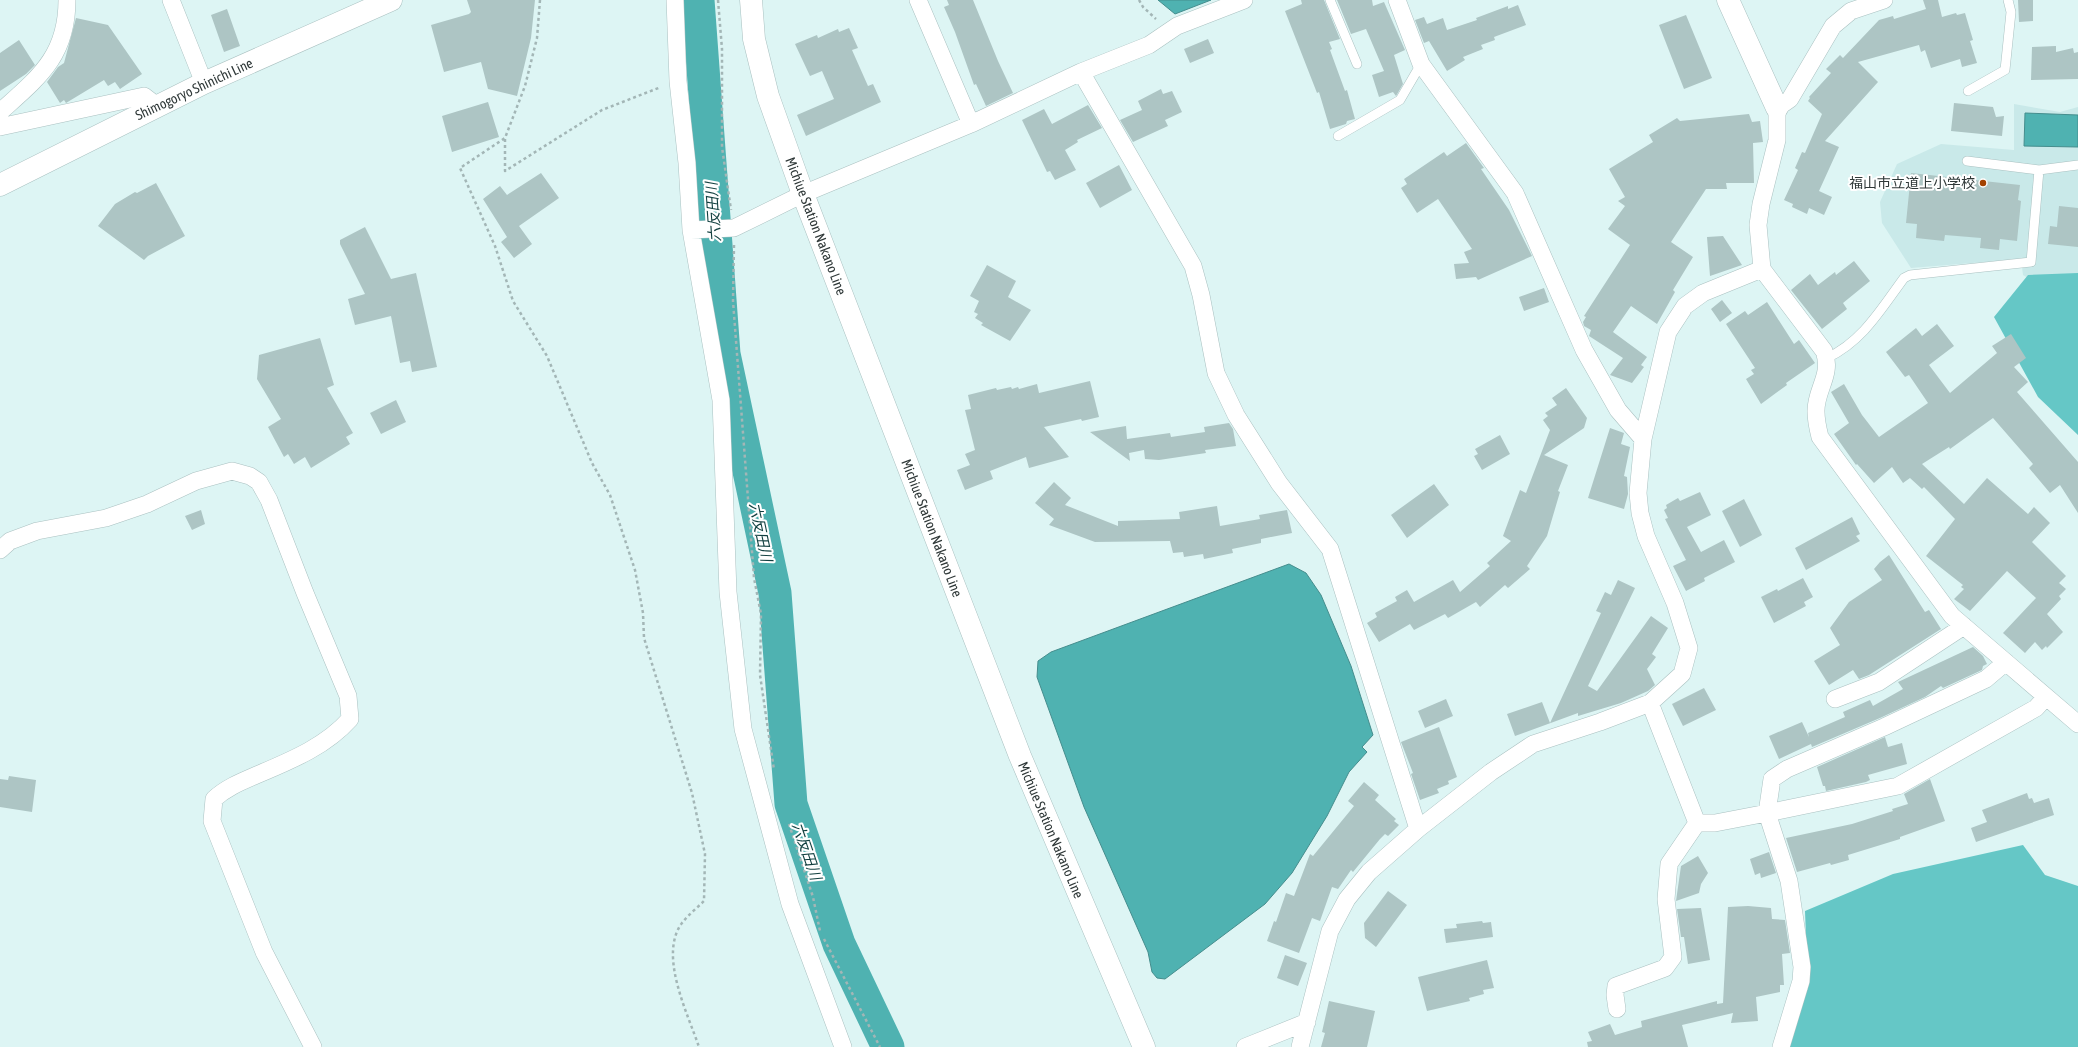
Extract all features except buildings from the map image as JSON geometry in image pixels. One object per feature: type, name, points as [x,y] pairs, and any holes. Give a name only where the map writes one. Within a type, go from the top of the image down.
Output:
[{"type":"main road","name":"Shimogoryo Shinichi Line","points":[[0,185],[204,83],[391,0]]},
{"type":"main road","name":"Michiue Station Nakano Line","points":[[751,0],[754,39],[768,96],[803,194],[1020,756],[1144,1047]]},
{"type":"main road","points":[[1728,0],[1777,108]]},
{"type":"street","points":[[0,112],[31,84],[49,64],[63,38],[67,17],[67,0]]},
{"type":"street","points":[[171,0],[204,83]]},
{"type":"street","points":[[676,0],[678,81],[688,162],[691,230],[721,400],[728,592],[743,730],[790,904],[843,1047]]},
{"type":"street","points":[[918,0],[971,124]]},
{"type":"street","points":[[691,230],[734,228],[803,194],[971,124],[1081,72],[1149,45],[1172,29],[1244,0]]},
{"type":"street","points":[[1397,0],[1421,64],[1515,193],[1584,350],[1618,410],[1644,439]]},
{"type":"street","points":[[1884,0],[1851,11],[1833,26],[1790,100],[1777,108],[1777,140],[1761,204],[1758,225],[1762,269],[1824,351],[1827,358],[1827,369],[1816,411],[1820,437],[1952,616],[2078,724]]},
{"type":"street","points":[[1081,72],[1193,266],[1201,294],[1216,373],[1236,415],[1279,483],[1330,549],[1418,828]]},
{"type":"street","points":[[0,127],[144,96],[157,106]]},
{"type":"street","points":[[1300,1047],[1330,932],[1347,899],[1370,872],[1418,828],[1491,772],[1533,744],[1600,722],[1650,703],[1682,674],[1689,648],[1675,603],[1646,536],[1640,512],[1638,493],[1644,439],[1668,332],[1684,306],[1703,293],[1762,269]]},
{"type":"street","points":[[0,550],[10,542],[37,531],[106,518],[147,504],[196,481],[232,471],[250,476],[259,482],[269,500],[305,594],[348,696],[350,719],[337,734],[299,757],[225,789],[214,798],[212,821],[264,952],[313,1047]]},
{"type":"street","points":[[1835,699],[1879,682],[1964,626]]},
{"type":"street","points":[[1780,1047],[1800,980],[1802,967],[1789,881],[1767,813],[1772,779],[1787,769],[1986,679],[2006,662]]},
{"type":"street","points":[[1697,823],[1715,823],[1898,786],[2036,708],[2046,697]]},
{"type":"street","points":[[1650,703],[1697,823]]},
{"type":"street","points":[[1617,1009],[1614,995],[1616,986],[1665,968],[1673,957],[1666,898],[1669,864],[1697,823]]},
{"type":"street","points":[[1245,1047],[1307,1022]]},
{"type":"lane","points":[[1330,0],[1357,64]]},
{"type":"lane","points":[[1968,91],[2005,70],[2011,12],[2008,0]]},
{"type":"lane","points":[[1338,136],[1400,100],[1421,64]]},
{"type":"lane","points":[[1967,161],[2039,170],[2078,165]]},
{"type":"lane","points":[[1827,358],[1836,354],[1864,332],[1904,278],[1910,275],[2031,262],[2039,170]]},
{"type":"path","points":[[540,0],[537,38],[525,86],[505,138],[505,171],[602,110],[678,81]]},
{"type":"path","points":[[718,0],[722,49],[722,147],[734,228],[734,301],[754,578],[760,614],[760,675],[774,773]]},
{"type":"path","points":[[1139,0],[1154,18],[1172,29]]},
{"type":"path","points":[[505,138],[460,168],[495,246],[513,301],[547,356],[592,464],[610,495],[635,570],[643,613],[644,638],[692,793],[705,854],[704,901],[682,923],[674,943],[673,962],[678,986],[699,1047]]},
{"type":"path","points":[[786,817],[813,897],[821,934],[880,1047]]},
{"type":"shaded area","points":[[1158,0],[1211,0],[1175,14]]},
{"type":"shaded area","name":"福山市立道上小学校","points":[[2014,104],[2060,112],[2078,107],[2078,282],[2034,282],[2023,275],[2021,259],[1911,268],[1882,223],[1880,202],[1897,164],[1941,144],[2014,150]]},
{"type":"shaded area","points":[[2025,113],[2078,115],[2078,147],[2024,146]]},
{"type":"shaded area","points":[[2078,273],[2078,435],[2038,397],[1994,317],[2028,275]]},
{"type":"shaded area","points":[[1289,564],[1306,573],[1321,595],[1351,666],[1373,735],[1362,747],[1367,752],[1349,772],[1327,816],[1292,873],[1265,904],[1165,979],[1157,978],[1152,972],[1148,952],[1084,807],[1037,677],[1038,661],[1051,652]]},
{"type":"shaded area","points":[[2023,845],[2045,875],[2078,886],[2078,1047],[1781,1047],[1808,988],[1805,911],[1893,874]]},
{"type":"waterway","name":"六反田川","points":[[698,0],[724,354],[775,593],[791,804],[839,944],[888,1047]]},
{"type":"place","name":"福山市立道上小学校","points":[[1983,183]]}]
